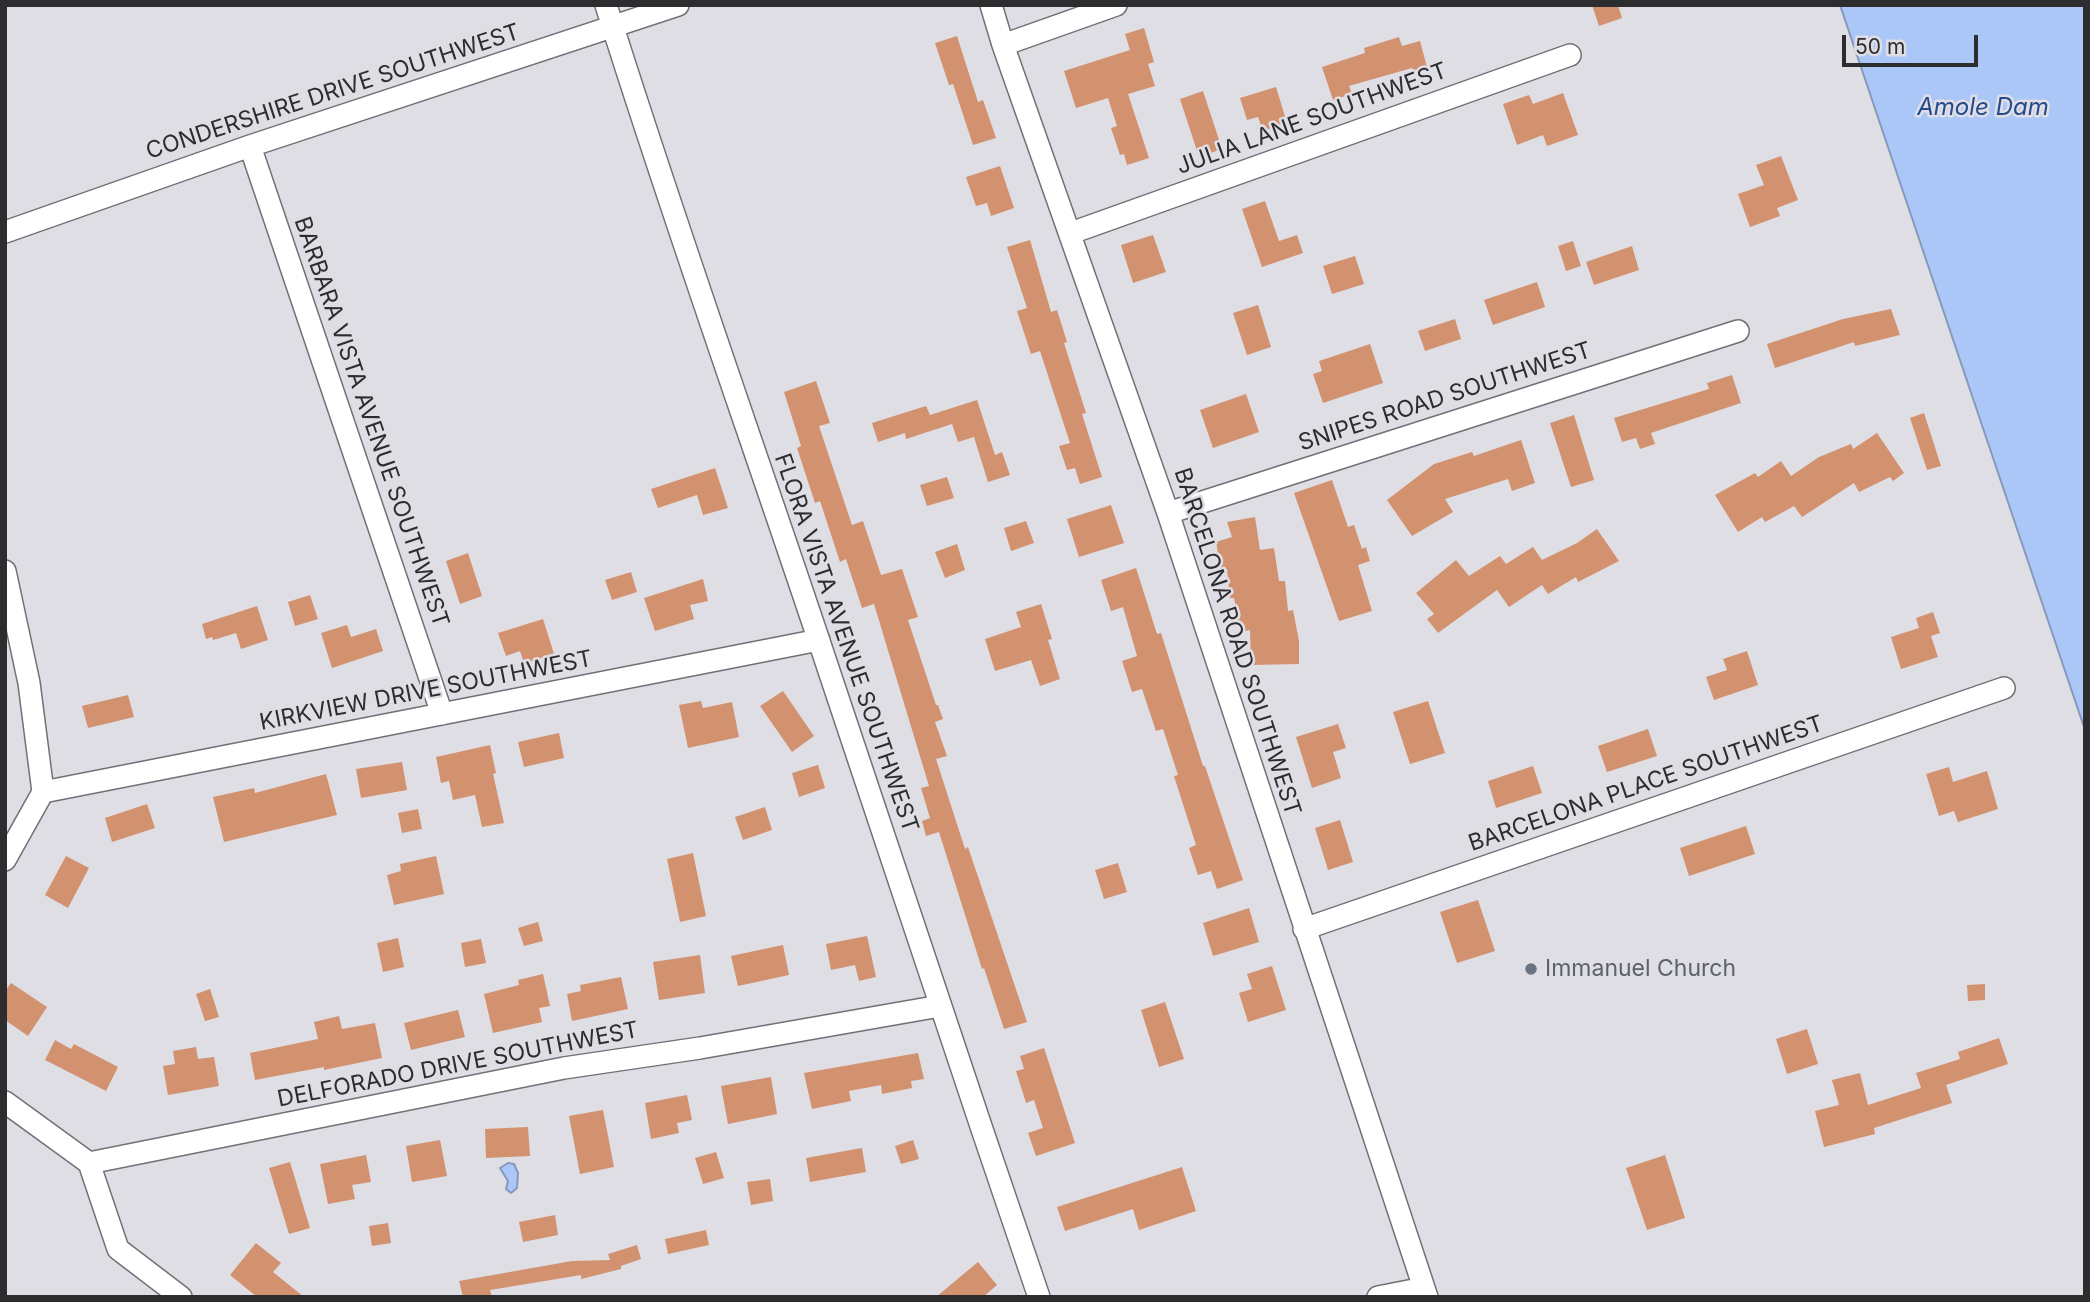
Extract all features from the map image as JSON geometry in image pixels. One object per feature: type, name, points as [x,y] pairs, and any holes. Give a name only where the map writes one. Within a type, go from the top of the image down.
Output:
[{"type":"street","name":"FLORA VISTA AVENUE SOUTHWEST","points":[[606,5],[715,341],[819,640],[1040,1297]]},
{"type":"street","name":"CONDERSHIRE DRIVE SOUTHWEST","points":[[5,232],[250,146],[678,5]]},
{"type":"street","name":"BARCELONA ROAD SOUTHWEST","points":[[991,5],[1168,513],[1426,1292]]},
{"type":"street","points":[[1003,45],[1116,5]]},
{"type":"street","name":"JULIA LANE SOUTHWEST","points":[[1071,233],[1570,55]]},
{"type":"street","name":"BARBARA VISTA AVENUE SOUTHWEST","points":[[250,146],[442,714]]},
{"type":"street","name":"SNIPES ROAD SOUTHWEST","points":[[1168,513],[1738,331]]},
{"type":"street","points":[[5,571],[29,683],[43,792],[5,860]]},
{"type":"street","name":"KIRKVIEW DRIVE SOUTHWEST","points":[[43,792],[819,640]]},
{"type":"street","name":"BARCELONA PLACE SOUTHWEST","points":[[1304,929],[2004,688]]},
{"type":"street","name":"DELFORADO DRIVE SOUTHWEST","points":[[89,1163],[564,1069],[940,1006]]},
{"type":"street","points":[[5,1101],[89,1163],[118,1249],[181,1297]]},
{"type":"street","points":[[1378,1297],[1426,1292]]},
{"type":"water","name":"Amole Dam","points":[[1840,5],[2085,5],[2085,730]]},
{"type":"water","points":[[508,1163],[514,1164],[518,1173],[517,1188],[511,1193],[506,1189],[508,1181],[500,1168]]},
{"type":"building","points":[[1592,5],[1618,5],[1622,18],[1599,26]]},
{"type":"building","points":[[1144,28],[1154,62],[1148,64],[1155,86],[1128,94],[1149,158],[1127,165],[1124,154],[1120,155],[1111,128],[1117,126],[1108,98],[1076,108],[1064,71],[1130,50],[1125,34]]},
{"type":"building","points":[[957,36],[978,102],[983,100],[996,138],[973,145],[953,84],[949,85],[935,43]]},
{"type":"building","points":[[1399,37],[1402,46],[1420,41],[1427,67],[1413,71],[1412,68],[1349,86],[1352,94],[1333,100],[1322,67],[1365,53],[1364,48]]},
{"type":"building","points":[[1276,87],[1287,123],[1263,131],[1258,117],[1247,120],[1240,98]]},
{"type":"building","points":[[1203,91],[1222,149],[1199,157],[1180,99]]},
{"type":"building","points":[[1563,93],[1578,135],[1547,146],[1543,135],[1517,145],[1503,104],[1529,95],[1533,104]]},
{"type":"building","points":[[1781,156],[1798,200],[1777,208],[1780,216],[1750,227],[1738,194],[1764,185],[1756,165]]},
{"type":"building","points":[[1000,166],[1014,208],[991,216],[987,203],[976,206],[966,177]]},
{"type":"building","points":[[1265,201],[1279,241],[1297,235],[1303,253],[1262,267],[1242,209]]},
{"type":"building","points":[[1153,235],[1166,272],[1133,283],[1121,245]]},
{"type":"building","points":[[1030,240],[1051,312],[1057,310],[1067,342],[1064,343],[1086,413],[1082,414],[1102,477],[1080,484],[1075,468],[1067,470],[1059,446],[1070,443],[1040,351],[1031,354],[1017,311],[1027,308],[1007,247]]},
{"type":"building","points":[[1573,241],[1581,266],[1566,271],[1558,246]]},
{"type":"building","points":[[1632,246],[1639,270],[1594,285],[1586,262]]},
{"type":"building","points":[[1355,256],[1364,284],[1332,294],[1323,266]]},
{"type":"building","points":[[1537,282],[1545,307],[1493,325],[1484,300]]},
{"type":"building","points":[[1258,305],[1271,347],[1247,355],[1233,313]]},
{"type":"building","points":[[1891,309],[1900,335],[1855,346],[1854,342],[1775,368],[1767,344],[1843,319]]},
{"type":"building","points":[[1455,319],[1461,339],[1425,351],[1418,331]]},
{"type":"building","points":[[1370,344],[1383,383],[1323,403],[1313,374],[1322,371],[1319,361]]},
{"type":"building","points":[[1732,375],[1741,403],[1651,433],[1655,444],[1640,449],[1636,438],[1622,442],[1614,418],[1709,389],[1707,383]]},
{"type":"building","points":[[816,381],[830,423],[819,426],[852,525],[863,521],[881,575],[902,569],[918,617],[908,620],[943,719],[935,722],[947,756],[936,759],[1027,1022],[1004,1029],[939,832],[926,836],[922,821],[930,818],[921,788],[929,786],[874,604],[862,608],[846,559],[840,562],[820,501],[815,503],[797,448],[801,446],[784,392]]},
{"type":"building","points":[[1246,394],[1259,432],[1213,448],[1200,410]]},
{"type":"building","points":[[977,400],[995,455],[1002,452],[1010,475],[988,482],[974,437],[958,442],[952,424],[906,439],[905,433],[878,442],[872,423],[926,406],[930,415]]},
{"type":"building","points":[[1924,413],[1941,466],[1927,470],[1910,418]]},
{"type":"building","points":[[1574,415],[1594,480],[1571,487],[1550,423]]},
{"type":"building","points":[[1877,433],[1904,473],[1893,481],[1890,477],[1859,492],[1854,483],[1802,517],[1794,506],[1765,522],[1762,517],[1738,532],[1715,495],[1755,473],[1758,477],[1781,461],[1791,476],[1819,457],[1851,444],[1853,449]]},
{"type":"building","points":[[1521,440],[1535,483],[1512,491],[1508,479],[1445,499],[1453,512],[1412,536],[1387,500],[1434,464],[1472,452],[1474,456]]},
{"type":"building","points":[[715,468],[728,508],[703,515],[697,495],[658,508],[651,489]]},
{"type":"building","points":[[947,477],[954,498],[927,506],[920,485]]},
{"type":"building","points":[[1332,480],[1348,527],[1354,525],[1362,549],[1366,547],[1370,561],[1358,565],[1372,611],[1339,621],[1294,493]]},
{"type":"building","points":[[1111,505],[1124,543],[1079,557],[1067,519]]},
{"type":"building","points":[[1255,517],[1260,550],[1274,548],[1279,581],[1285,581],[1288,611],[1293,610],[1299,641],[1299,664],[1251,665],[1250,630],[1241,632],[1234,598],[1230,598],[1227,569],[1221,570],[1216,542],[1232,537],[1227,522]]},
{"type":"building","points":[[1026,521],[1034,543],[1011,551],[1004,528]]},
{"type":"building","points":[[1597,529],[1619,561],[1578,582],[1576,577],[1548,594],[1542,585],[1509,607],[1497,590],[1438,633],[1427,619],[1434,614],[1416,593],[1456,560],[1469,576],[1500,556],[1506,564],[1533,547],[1542,560],[1577,543]]},
{"type":"building","points":[[957,544],[965,570],[945,578],[935,552]]},
{"type":"building","points":[[468,553],[482,596],[460,604],[446,561]]},
{"type":"building","points":[[1136,568],[1157,634],[1161,633],[1243,880],[1217,889],[1211,871],[1198,875],[1189,848],[1196,845],[1174,776],[1178,775],[1163,729],[1156,731],[1142,689],[1132,692],[1122,661],[1137,656],[1123,607],[1111,611],[1101,580]]},
{"type":"building","points":[[631,572],[637,592],[612,600],[605,580]]},
{"type":"building","points":[[703,579],[708,601],[690,605],[694,619],[655,631],[644,598]]},
{"type":"building","points":[[310,595],[318,619],[295,626],[288,602]]},
{"type":"building","points":[[1041,604],[1060,679],[1040,686],[1031,660],[995,671],[985,639],[1021,627],[1016,612]]},
{"type":"building","points":[[257,606],[268,640],[241,649],[236,633],[213,640],[212,637],[206,639],[202,624]]},
{"type":"building","points":[[1933,612],[1940,633],[1931,636],[1938,657],[1901,669],[1891,637],[1919,628],[1916,618]]},
{"type":"building","points":[[543,619],[554,654],[524,663],[520,651],[506,656],[498,633]]},
{"type":"building","points":[[347,625],[351,637],[376,629],[383,651],[332,668],[321,633]]},
{"type":"building","points":[[1747,651],[1758,685],[1714,700],[1706,677],[1727,670],[1723,659]]},
{"type":"building","points":[[783,691],[814,736],[792,752],[760,706]]},
{"type":"building","points":[[128,695],[134,717],[88,728],[82,706]]},
{"type":"building","points":[[701,701],[703,708],[732,702],[739,737],[688,748],[679,705]]},
{"type":"building","points":[[1428,701],[1445,753],[1410,764],[1393,712]]},
{"type":"building","points":[[1338,724],[1346,748],[1333,752],[1341,778],[1312,788],[1296,737]]},
{"type":"building","points":[[1648,729],[1657,756],[1607,772],[1598,746]]},
{"type":"building","points":[[559,733],[564,758],[524,767],[518,742]]},
{"type":"building","points":[[490,745],[496,773],[493,774],[504,823],[482,827],[475,795],[453,800],[449,781],[441,783],[436,757]]},
{"type":"building","points":[[402,762],[407,790],[361,798],[356,769]]},
{"type":"building","points":[[818,765],[825,788],[799,797],[792,773]]},
{"type":"building","points":[[1533,766],[1542,793],[1496,808],[1488,781]]},
{"type":"building","points":[[1949,767],[1953,782],[1987,771],[1998,809],[1958,822],[1954,811],[1939,816],[1926,774]]},
{"type":"building","points":[[326,774],[337,815],[224,842],[213,797],[254,788],[255,793]]},
{"type":"building","points":[[147,804],[155,828],[112,842],[105,818]]},
{"type":"building","points":[[765,807],[772,830],[743,840],[735,817]]},
{"type":"building","points":[[418,809],[422,829],[402,833],[398,813]]},
{"type":"building","points":[[1340,820],[1353,862],[1328,870],[1315,828]]},
{"type":"building","points":[[1746,826],[1755,854],[1689,876],[1680,848]]},
{"type":"building","points":[[693,853],[706,916],[680,922],[667,859]]},
{"type":"building","points":[[66,856],[89,868],[68,908],[45,895]]},
{"type":"building","points":[[436,856],[444,894],[394,905],[387,875],[401,871],[400,864]]},
{"type":"building","points":[[1118,863],[1127,892],[1104,899],[1095,870]]},
{"type":"building","points":[[1478,900],[1495,951],[1457,963],[1440,912]]},
{"type":"building","points":[[1249,908],[1259,942],[1213,956],[1203,923]]},
{"type":"building","points":[[538,922],[543,941],[524,946],[518,928]]},
{"type":"building","points":[[867,936],[876,977],[859,981],[855,965],[831,970],[826,944]]},
{"type":"building","points":[[398,938],[404,967],[383,972],[377,943]]},
{"type":"building","points":[[481,939],[486,963],[465,967],[461,943]]},
{"type":"building","points":[[783,945],[789,975],[738,986],[731,956]]},
{"type":"building","points":[[700,955],[705,993],[659,1000],[653,962]]},
{"type":"building","points":[[1272,966],[1286,1010],[1248,1022],[1239,993],[1252,989],[1247,974]]},
{"type":"building","points":[[543,974],[550,1006],[539,1008],[542,1022],[493,1033],[484,994],[519,985],[518,980]]},
{"type":"building","points":[[621,977],[628,1009],[572,1021],[567,994],[581,991],[580,985]]},
{"type":"building","points":[[11,983],[47,1007],[28,1036],[5,1020],[5,991]]},
{"type":"building","points":[[1985,984],[1985,1000],[1968,1001],[1967,985]]},
{"type":"building","points":[[210,989],[219,1017],[205,1021],[196,994]]},
{"type":"building","points":[[1165,1002],[1184,1059],[1159,1067],[1141,1010]]},
{"type":"building","points":[[458,1010],[465,1037],[411,1050],[404,1023]]},
{"type":"building","points":[[339,1016],[342,1029],[375,1023],[382,1058],[255,1080],[250,1053],[318,1039],[314,1022]]},
{"type":"building","points":[[1807,1029],[1818,1064],[1787,1074],[1776,1039]]},
{"type":"building","points":[[1999,1038],[2008,1064],[1946,1085],[1952,1103],[1874,1128],[1875,1134],[1824,1147],[1815,1111],[1839,1105],[1832,1080],[1860,1073],[1868,1105],[1921,1088],[1916,1073],[1960,1059],[1958,1052]]},
{"type":"building","points":[[55,1040],[71,1049],[74,1044],[118,1067],[106,1091],[45,1060]]},
{"type":"building","points":[[196,1047],[198,1059],[214,1057],[219,1086],[168,1095],[163,1066],[175,1064],[173,1051]]},
{"type":"building","points":[[1044,1048],[1075,1143],[1036,1156],[1028,1133],[1043,1128],[1034,1100],[1026,1103],[1016,1071],[1024,1069],[1020,1056]]},
{"type":"building","points":[[918,1053],[924,1079],[911,1081],[912,1088],[882,1094],[881,1085],[849,1091],[851,1101],[812,1109],[804,1073]]},
{"type":"building","points":[[771,1077],[777,1114],[728,1124],[721,1086]]},
{"type":"building","points":[[687,1095],[692,1120],[677,1123],[679,1133],[651,1139],[645,1103]]},
{"type":"building","points":[[603,1110],[614,1167],[580,1174],[569,1116]]},
{"type":"building","points":[[528,1127],[530,1156],[486,1158],[485,1129]]},
{"type":"building","points":[[440,1140],[447,1176],[412,1182],[406,1146]]},
{"type":"building","points":[[913,1140],[919,1159],[901,1164],[895,1146]]},
{"type":"building","points":[[862,1148],[866,1172],[810,1182],[806,1158]]},
{"type":"building","points":[[716,1152],[724,1178],[703,1184],[695,1158]]},
{"type":"building","points":[[366,1155],[371,1182],[352,1185],[355,1199],[328,1204],[320,1164]]},
{"type":"building","points":[[1665,1155],[1685,1218],[1647,1230],[1626,1168]]},
{"type":"building","points":[[290,1162],[310,1228],[289,1234],[269,1168]]},
{"type":"building","points":[[1182,1167],[1196,1211],[1139,1230],[1133,1209],[1065,1231],[1057,1207]]},
{"type":"building","points":[[770,1179],[773,1201],[751,1205],[747,1182]]},
{"type":"building","points":[[555,1215],[558,1235],[523,1242],[519,1222]]},
{"type":"building","points":[[388,1223],[391,1243],[372,1246],[369,1226]]},
{"type":"building","points":[[706,1230],[709,1245],[668,1254],[665,1239]]},
{"type":"building","points":[[256,1243],[281,1263],[273,1272],[304,1297],[257,1297],[230,1275]]},
{"type":"building","points":[[637,1245],[641,1259],[621,1266],[621,1269],[581,1279],[581,1275],[490,1290],[492,1297],[463,1297],[459,1281],[572,1261],[610,1260],[608,1254]]},
{"type":"building","points":[[978,1262],[997,1285],[983,1297],[936,1297]]},
{"type":"place","name":"Immanuel Church","points":[[1531,969]]}]
